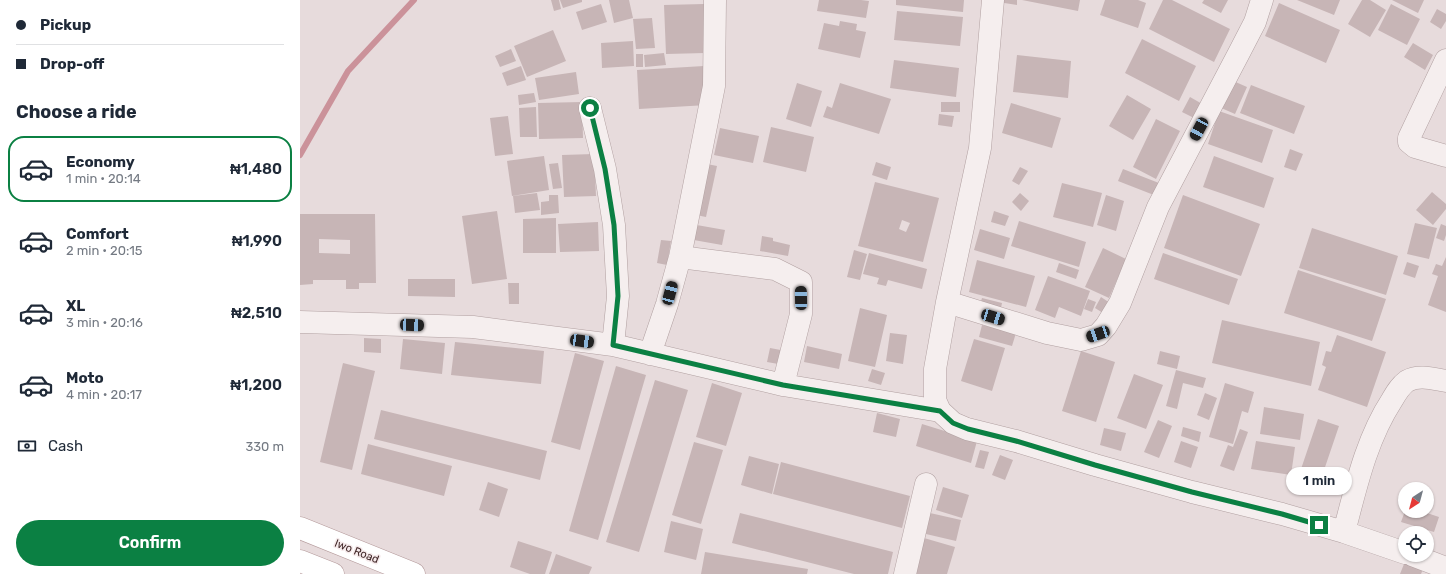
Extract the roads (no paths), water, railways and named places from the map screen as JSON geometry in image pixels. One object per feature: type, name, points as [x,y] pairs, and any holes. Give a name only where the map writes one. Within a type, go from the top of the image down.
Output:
[{"type":"main road","name":"Iwo Road","points":[[300,528],[414,574]]},
{"type":"main road","points":[[300,561],[333,574]]},
{"type":"street","points":[[650,354],[667,304],[680,257],[714,86],[715,0]]},
{"type":"street","points":[[993,0],[980,148],[947,302],[935,369],[935,400],[940,411],[953,423],[968,429],[1016,441],[1162,484],[1282,514],[1398,550]]},
{"type":"street","points":[[947,302],[1047,333],[1081,340],[1098,334],[1106,326],[1120,303],[1158,207],[1255,22],[1262,0]]},
{"type":"street","points":[[1446,60],[1410,133],[1409,138],[1409,142],[1415,147],[1446,156]]},
{"type":"street","points":[[590,108],[605,169],[614,225],[618,296],[613,345]]},
{"type":"street","points":[[680,257],[775,270],[801,282],[801,314],[783,385]]},
{"type":"street","points":[[300,322],[472,327],[613,345],[783,385],[940,411]]},
{"type":"street","points":[[1344,532],[1368,448],[1387,407],[1399,389],[1408,381],[1425,377],[1446,381]]},
{"type":"street","points":[[905,574],[926,484]]},
{"type":"street","points":[[1430,562],[1446,568]]},
{"type":"waterway","points":[[300,155],[348,71],[414,0]]}]
